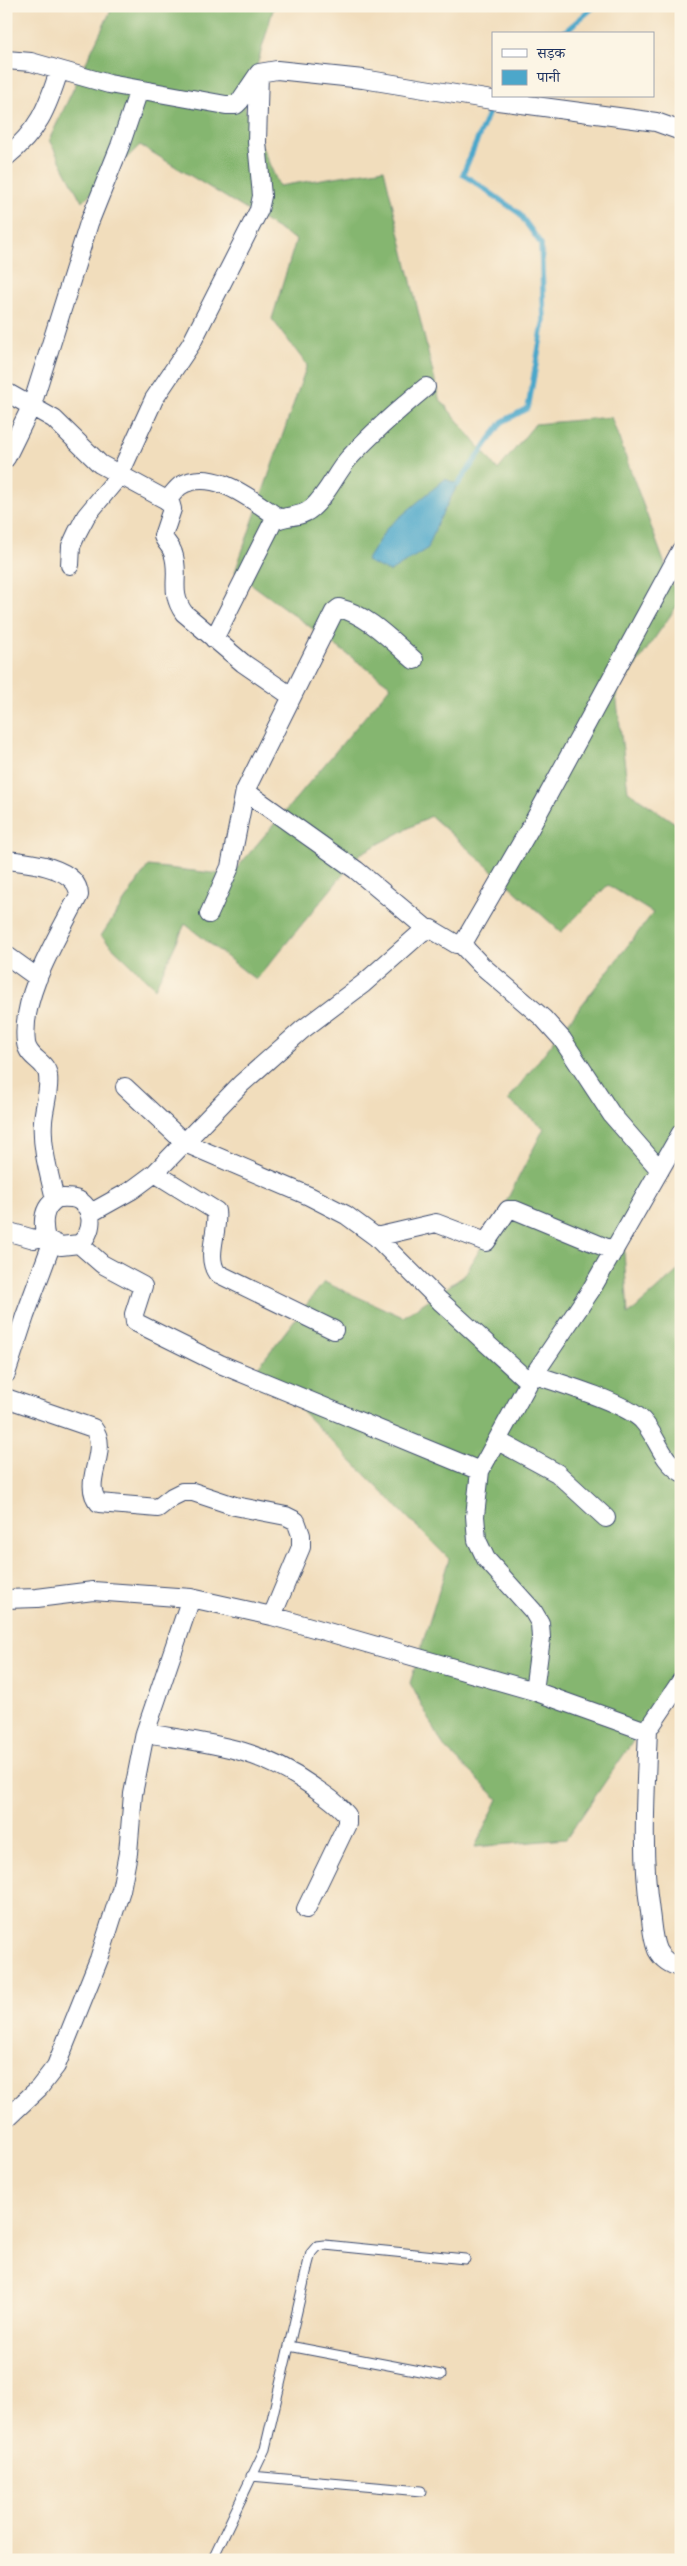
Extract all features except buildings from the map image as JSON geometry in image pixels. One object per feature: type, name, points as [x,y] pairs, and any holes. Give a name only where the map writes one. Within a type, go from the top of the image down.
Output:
[{"type":"street","points":[[6,60],[31,62],[109,84],[226,105],[236,105],[259,73],[277,70],[363,79],[498,101],[656,122],[681,131]]},
{"type":"street","points":[[6,157],[36,128],[47,108],[59,71]]},
{"type":"street","points":[[70,565],[71,546],[86,516],[119,476],[154,399],[192,344],[260,210],[262,190],[256,142],[259,73]]},
{"type":"street","points":[[6,458],[32,405],[89,222],[120,146],[139,90]]},
{"type":"street","points":[[214,639],[273,522],[279,518],[295,517],[312,508],[348,460],[367,439],[386,419],[426,387]]},
{"type":"street","points":[[6,392],[54,419],[100,464],[172,505],[164,536],[173,552],[175,595],[178,605],[243,663],[291,696]]},
{"type":"street","points":[[167,501],[179,487],[198,481],[216,482],[233,489],[279,518]]},
{"type":"street","points":[[460,944],[530,830],[681,550]]},
{"type":"street","points":[[209,914],[230,867],[246,791],[290,703],[291,696],[334,612],[339,608],[348,610],[379,630],[414,660]]},
{"type":"street","points":[[246,791],[356,870],[428,930],[460,944],[481,965],[543,1018],[562,1039],[612,1115],[660,1170]]},
{"type":"street","points":[[6,860],[40,865],[54,870],[74,880],[79,887],[79,895],[38,978],[26,1016],[25,1035],[30,1054],[44,1065],[49,1077],[42,1144],[56,1199]]},
{"type":"street","points":[[89,1214],[132,1190],[155,1173],[241,1084],[296,1035],[363,984],[428,930]]},
{"type":"street","points":[[6,954],[38,978]]},
{"type":"street","points":[[125,1087],[185,1143],[309,1196],[346,1215],[376,1237],[440,1301],[532,1379],[599,1398],[641,1419],[667,1462],[681,1472]]},
{"type":"street","points":[[534,1691],[541,1638],[540,1623],[533,1611],[486,1559],[478,1540],[475,1516],[480,1471],[532,1379],[614,1250],[681,1133]]},
{"type":"street","points":[[155,1173],[216,1211],[217,1221],[212,1259],[217,1273],[334,1330]]},
{"type":"street","points":[[6,1231],[34,1239],[48,1240],[61,1246],[79,1244],[89,1233],[89,1214],[84,1204],[78,1200],[56,1199]]},
{"type":"street","points":[[6,1374],[48,1240],[42,1225],[45,1212],[56,1199]]},
{"type":"street","points":[[376,1237],[436,1223],[486,1242],[508,1210],[614,1250]]},
{"type":"street","points":[[79,1244],[91,1257],[143,1286],[134,1314],[135,1322],[220,1364],[480,1471]]},
{"type":"street","points":[[6,1398],[93,1428],[98,1434],[100,1443],[93,1489],[94,1497],[99,1503],[158,1508],[172,1496],[182,1492],[193,1492],[222,1502],[286,1516],[296,1521],[301,1535],[301,1548],[272,1616]]},
{"type":"street","points":[[498,1441],[558,1473],[606,1518]]},
{"type":"street","points":[[6,1598],[37,1598],[92,1591],[191,1598],[272,1616],[534,1691],[635,1728],[648,1728]]},
{"type":"street","points":[[6,2120],[39,2088],[56,2066],[99,1959],[128,1853],[133,1794],[145,1733],[191,1598]]},
{"type":"street","points":[[681,1681],[648,1728],[644,1850],[646,1883],[654,1941],[664,1960],[681,1968]]},
{"type":"street","points":[[145,1733],[240,1749],[264,1757],[291,1771],[340,1806],[347,1815],[347,1824],[306,1909]]},
{"type":"lane","points":[[212,2560],[265,2449],[311,2253],[317,2246],[325,2245],[465,2259]]},
{"type":"lane","points":[[289,2346],[441,2375]]},
{"type":"lane","points":[[251,2476],[422,2491]]},
{"type":"green space","points":[[113,6],[274,6],[245,108],[279,186],[384,169],[439,398],[498,470],[535,424],[611,417],[679,603],[616,694],[628,791],[681,827],[681,1129],[640,1191],[624,1251],[628,1315],[681,1268],[681,1671],[566,1839],[475,1847],[498,1799],[444,1747],[410,1683],[449,1559],[258,1367],[324,1282],[403,1317],[464,1276],[492,1229],[544,1128],[508,1100],[653,913],[608,885],[561,932],[431,816],[360,854],[256,980],[185,924],[155,988],[101,936],[148,866],[231,875],[391,686],[235,572],[307,365],[272,319],[296,240],[140,145],[82,202],[49,140]]},
{"type":"water","points":[[445,479],[458,484],[437,524],[428,548],[390,572],[366,561],[387,528]]},
{"type":"waterway","points":[[564,32],[595,6]]},
{"type":"waterway","points":[[458,484],[502,422],[528,408],[544,320],[541,244],[519,213],[463,174],[489,112],[495,104]]}]
